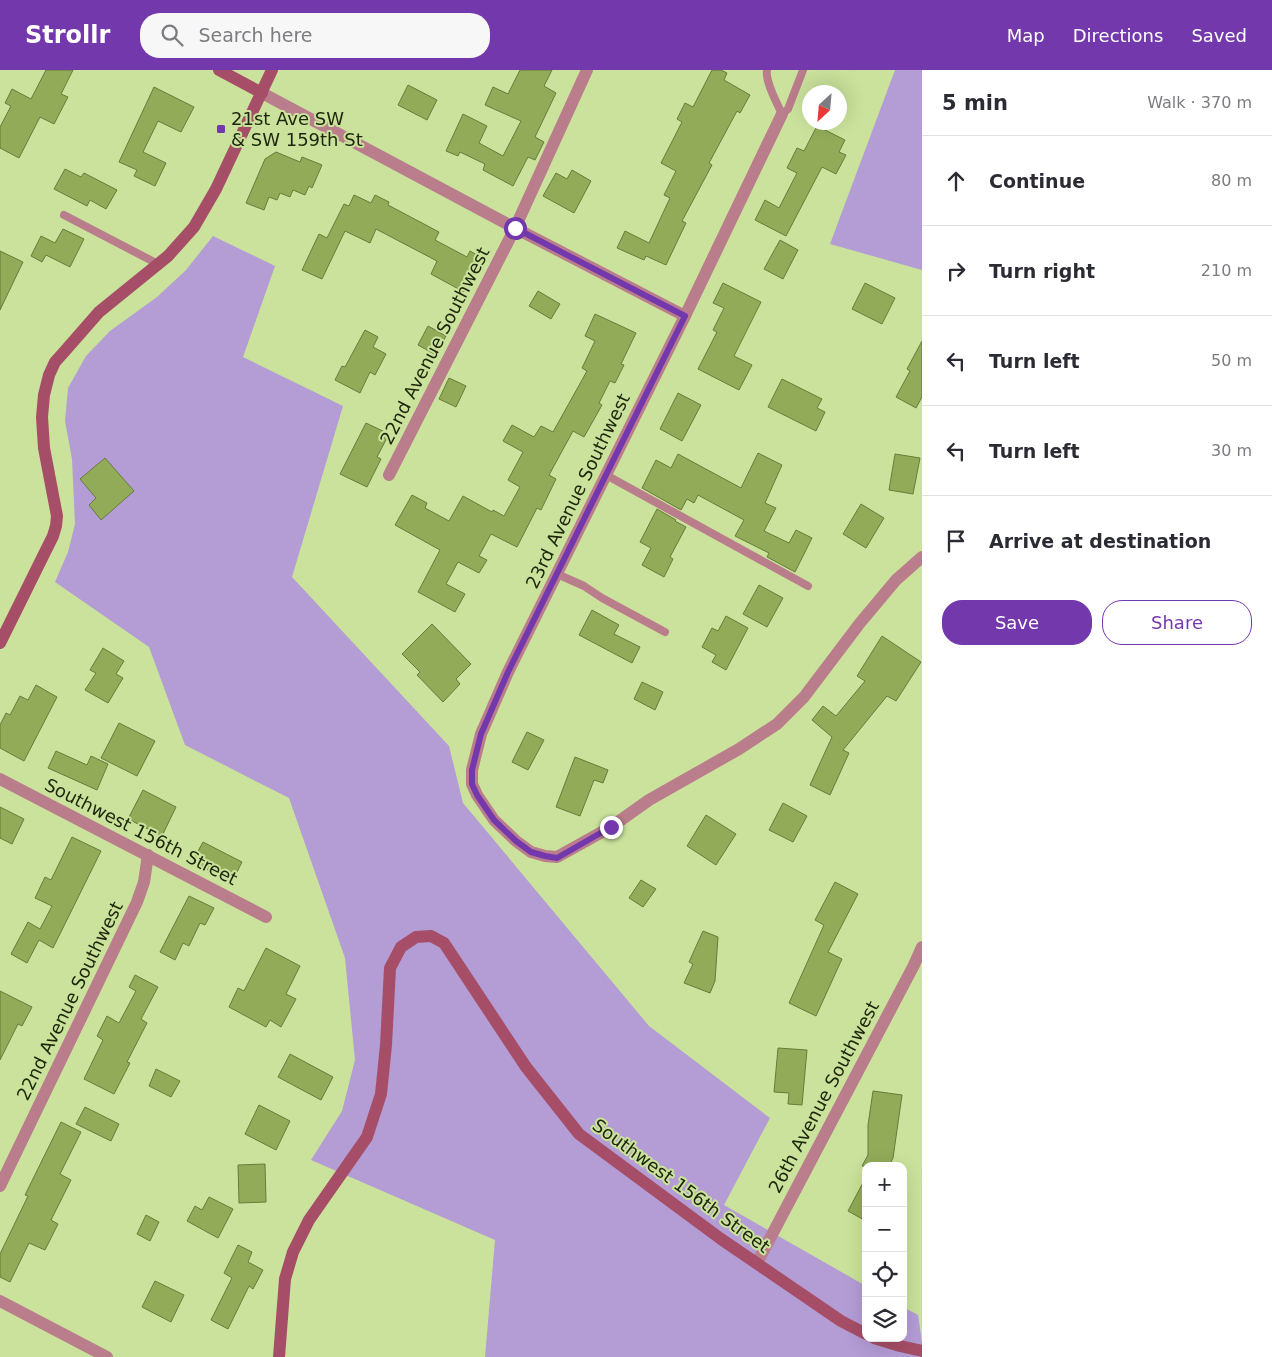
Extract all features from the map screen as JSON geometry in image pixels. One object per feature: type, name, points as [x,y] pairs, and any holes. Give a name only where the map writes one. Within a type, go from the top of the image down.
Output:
[{"type":"street","points":[[219,70],[515,228],[685,316]]},
{"type":"street","points":[[0,643],[56,526],[55,507],[44,448],[42,417],[44,395],[49,375],[55,362],[99,312],[168,256],[194,226],[216,189],[272,70]]},
{"type":"street","name":"22nd Avenue Southwest","points":[[389,475],[515,228],[587,70]]},
{"type":"street","name":"23rd Avenue Southwest","points":[[782,114],[685,316],[508,672],[481,734],[472,770],[474,789],[494,820],[516,841],[531,852],[557,858],[611,827],[649,800],[740,749],[777,724],[804,697],[896,580],[922,557]]},
{"type":"street","name":"Southwest 156th Street","points":[[0,779],[266,917]]},
{"type":"street","name":"22nd Avenue Southwest","points":[[0,1186],[137,902],[144,882],[148,855]]},
{"type":"street","name":"Southwest 156th Street","points":[[279,1357],[285,1279],[293,1252],[309,1220],[367,1136],[382,1094],[390,968],[401,947],[416,938],[431,936],[444,943],[526,1067],[579,1134],[721,1239],[841,1321],[862,1332]]},
{"type":"street","name":"26th Avenue Southwest","points":[[757,1263],[922,947]]},
{"type":"street","points":[[0,1301],[107,1357]]},
{"type":"street","points":[[882,1342],[901,1352],[922,1351]]},
{"type":"lane","points":[[768,70],[767,74],[773,94],[782,114],[788,109],[803,70]]},
{"type":"lane","points":[[64,215],[158,264]]},
{"type":"lane","points":[[606,475],[808,586]]},
{"type":"lane","points":[[557,574],[584,586],[602,598],[665,632]]},
{"type":"shaded area","points":[[895,70],[922,70],[922,270],[830,244]]},
{"type":"shaded area","points":[[213,236],[275,266],[243,357],[343,406],[292,577],[449,746],[463,803],[649,1026],[770,1118],[724,1205],[862,1284],[862,1342],[907,1342],[907,1309],[918,1315],[922,1357],[485,1357],[495,1240],[311,1160],[342,1111],[355,1060],[345,958],[289,798],[185,745],[149,647],[55,582],[68,552],[75,524],[72,459],[65,421],[68,388],[86,356],[110,331],[157,297],[186,270]]},
{"type":"building","points":[[46,70],[73,70],[61,94],[68,97],[54,124],[40,117],[19,158],[0,148],[0,127],[11,106],[5,103],[12,89],[31,99]]},
{"type":"building","points":[[520,70],[552,70],[544,86],[556,93],[535,137],[544,142],[535,160],[528,157],[513,186],[483,170],[485,164],[460,152],[458,156],[446,151],[463,114],[487,126],[479,143],[503,156],[521,121],[485,105],[493,87],[508,94]]},
{"type":"building","points":[[712,70],[721,70],[727,73],[724,80],[750,95],[740,113],[737,111],[709,163],[712,165],[682,221],[686,223],[666,265],[646,256],[644,260],[617,248],[625,231],[649,243],[670,198],[664,195],[676,171],[661,163],[682,122],[677,119],[685,103],[693,107]]},
{"type":"building","points":[[408,85],[437,100],[427,120],[398,105]]},
{"type":"building","points":[[154,87],[194,107],[181,132],[158,121],[143,152],[166,163],[155,186],[134,176],[137,170],[119,162]]},
{"type":"building","points":[[815,130],[825,130],[845,140],[839,152],[846,155],[836,174],[822,167],[786,236],[755,220],[765,200],[779,208],[797,173],[787,168],[797,148],[804,151]]},
{"type":"building","points":[[276,152],[300,162],[302,157],[322,165],[312,188],[309,186],[305,195],[293,190],[290,197],[280,193],[277,200],[269,197],[264,210],[246,203],[265,159]]},
{"type":"building","points":[[65,169],[81,177],[84,173],[117,190],[106,209],[90,200],[87,206],[54,189]]},
{"type":"building","points":[[572,170],[591,181],[574,213],[543,196],[556,173],[567,179]]},
{"type":"building","points":[[354,195],[371,203],[375,195],[389,202],[388,205],[439,232],[435,240],[467,257],[470,251],[482,258],[464,292],[431,274],[437,261],[376,229],[370,243],[345,231],[322,279],[302,270],[319,234],[327,238],[344,204],[349,206]]},
{"type":"building","points":[[63,229],[84,239],[70,267],[46,255],[42,262],[31,256],[41,236],[55,243]]},
{"type":"building","points":[[780,240],[798,250],[783,279],[764,269]]},
{"type":"building","points":[[0,251],[23,262],[0,310]]},
{"type":"building","points":[[723,283],[761,302],[734,356],[752,365],[739,390],[698,369],[717,332],[713,330],[724,308],[713,303]]},
{"type":"building","points":[[865,283],[895,298],[882,324],[852,309]]},
{"type":"building","points":[[538,291],[560,304],[551,319],[529,306]]},
{"type":"building","points":[[595,314],[636,333],[621,364],[624,365],[615,383],[610,381],[599,403],[602,405],[584,437],[573,431],[549,475],[556,479],[541,510],[537,508],[517,547],[491,534],[479,556],[487,560],[479,573],[458,562],[446,584],[465,594],[455,612],[418,592],[440,550],[395,525],[412,495],[427,503],[425,508],[449,521],[463,496],[492,512],[493,510],[504,516],[520,487],[508,480],[523,452],[503,441],[512,425],[534,437],[541,426],[553,432],[587,371],[582,368],[595,341],[585,336]]},
{"type":"building","points":[[428,326],[446,336],[436,355],[418,345]]},
{"type":"building","points":[[365,330],[378,337],[373,347],[386,354],[375,375],[370,372],[360,393],[335,380],[342,366],[345,367]]},
{"type":"building","points":[[922,341],[922,397],[916,408],[896,397],[910,371],[907,369]]},
{"type":"building","points":[[449,378],[466,386],[456,407],[439,399]]},
{"type":"building","points":[[782,379],[822,399],[817,408],[825,412],[816,431],[768,407]]},
{"type":"building","points":[[678,393],[701,405],[682,441],[660,429]]},
{"type":"building","points":[[366,423],[389,434],[377,457],[381,459],[367,487],[340,474]]},
{"type":"building","points":[[758,453],[782,465],[765,503],[776,508],[764,531],[789,543],[796,530],[812,538],[795,572],[767,557],[769,553],[735,536],[744,520],[698,495],[694,503],[687,499],[681,510],[642,488],[656,460],[671,468],[678,454],[741,488]]},
{"type":"building","points":[[895,454],[920,458],[913,494],[889,490]]},
{"type":"building","points":[[105,458],[134,491],[101,520],[89,505],[96,498],[80,479]]},
{"type":"building","points":[[861,504],[884,518],[866,548],[843,534]]},
{"type":"building","points":[[657,509],[686,527],[670,557],[673,559],[664,577],[642,565],[651,548],[640,542]]},
{"type":"building","points":[[759,585],[783,598],[767,627],[743,614]]},
{"type":"building","points":[[592,610],[619,625],[614,634],[640,647],[632,663],[579,635]]},
{"type":"building","points":[[726,616],[748,628],[726,670],[712,662],[716,655],[702,647],[712,628],[718,631]]},
{"type":"building","points":[[432,624],[471,664],[456,679],[460,684],[443,702],[417,675],[420,672],[402,654]]},
{"type":"building","points":[[882,636],[921,662],[896,701],[887,696],[843,750],[849,753],[830,795],[810,785],[832,737],[812,720],[823,706],[836,716],[865,681],[857,676]]},
{"type":"building","points":[[103,648],[124,661],[116,674],[123,678],[108,703],[85,690],[96,673],[90,670]]},
{"type":"building","points":[[642,682],[663,692],[655,710],[634,699]]},
{"type":"building","points":[[36,685],[57,697],[24,761],[0,748],[0,725],[6,713],[10,715],[20,696],[28,700]]},
{"type":"building","points":[[119,723],[155,741],[137,776],[101,758]]},
{"type":"building","points":[[527,732],[544,740],[528,770],[512,762]]},
{"type":"building","points":[[56,751],[87,765],[91,756],[108,764],[97,790],[48,768]]},
{"type":"building","points":[[575,757],[608,770],[603,783],[594,780],[580,816],[556,807]]},
{"type":"building","points":[[143,790],[176,807],[162,836],[128,819]]},
{"type":"building","points":[[783,803],[807,816],[793,842],[769,830]]},
{"type":"building","points":[[0,807],[24,819],[12,844],[0,838]]},
{"type":"building","points":[[706,815],[736,834],[716,865],[687,846]]},
{"type":"building","points":[[72,837],[101,851],[53,948],[39,940],[27,963],[11,954],[28,922],[40,929],[52,906],[35,898],[45,877],[51,880]]},
{"type":"building","points":[[203,842],[242,862],[232,882],[192,862]]},
{"type":"building","points":[[641,880],[656,889],[643,907],[629,898]]},
{"type":"building","points":[[835,882],[858,894],[828,952],[842,959],[816,1016],[789,1003],[824,925],[815,920]]},
{"type":"building","points":[[189,896],[214,908],[205,925],[200,923],[189,946],[183,943],[175,960],[160,952]]},
{"type":"building","points":[[703,931],[718,937],[715,981],[710,993],[684,983],[693,964],[689,962]]},
{"type":"building","points":[[266,948],[300,966],[286,994],[296,999],[281,1027],[270,1020],[266,1027],[229,1007],[238,988],[244,991]]},
{"type":"building","points":[[135,975],[158,987],[141,1019],[147,1023],[127,1062],[130,1063],[114,1094],[84,1079],[103,1040],[97,1036],[107,1016],[119,1023],[136,991],[129,987]]},
{"type":"building","points":[[0,991],[32,1007],[22,1026],[18,1024],[0,1060]]},
{"type":"building","points":[[778,1048],[807,1050],[802,1105],[788,1104],[789,1093],[774,1092]]},
{"type":"building","points":[[290,1054],[333,1077],[321,1100],[278,1077]]},
{"type":"building","points":[[156,1069],[180,1081],[171,1097],[149,1086]]},
{"type":"building","points":[[873,1091],[902,1095],[891,1162],[864,1162],[868,1155],[868,1125]]},
{"type":"building","points":[[259,1105],[290,1121],[276,1150],[245,1134]]},
{"type":"building","points":[[85,1107],[119,1124],[111,1141],[76,1124]]},
{"type":"building","points":[[61,1122],[81,1132],[60,1174],[71,1180],[51,1220],[58,1224],[45,1250],[29,1243],[10,1282],[0,1277],[0,1254],[28,1196],[25,1195]]},
{"type":"building","points":[[265,1164],[266,1202],[239,1203],[238,1165]]},
{"type":"building","points":[[862,1185],[862,1219],[848,1211]]},
{"type":"building","points":[[209,1197],[233,1209],[218,1238],[187,1221],[195,1206],[202,1210]]},
{"type":"building","points":[[146,1215],[159,1222],[150,1241],[137,1234]]},
{"type":"building","points":[[238,1245],[252,1252],[248,1262],[263,1270],[253,1289],[249,1286],[228,1329],[211,1320],[232,1278],[224,1273]]},
{"type":"building","points":[[155,1281],[184,1295],[171,1322],[142,1307]]},
{"type":"place","name":"21st Ave SW & SW 159th St","points":[[221,129]]},
{"type":"route","points":[[515,228],[685,316],[508,672],[481,734],[472,770],[472,784],[494,820],[531,852],[557,858],[611,827]]}]
